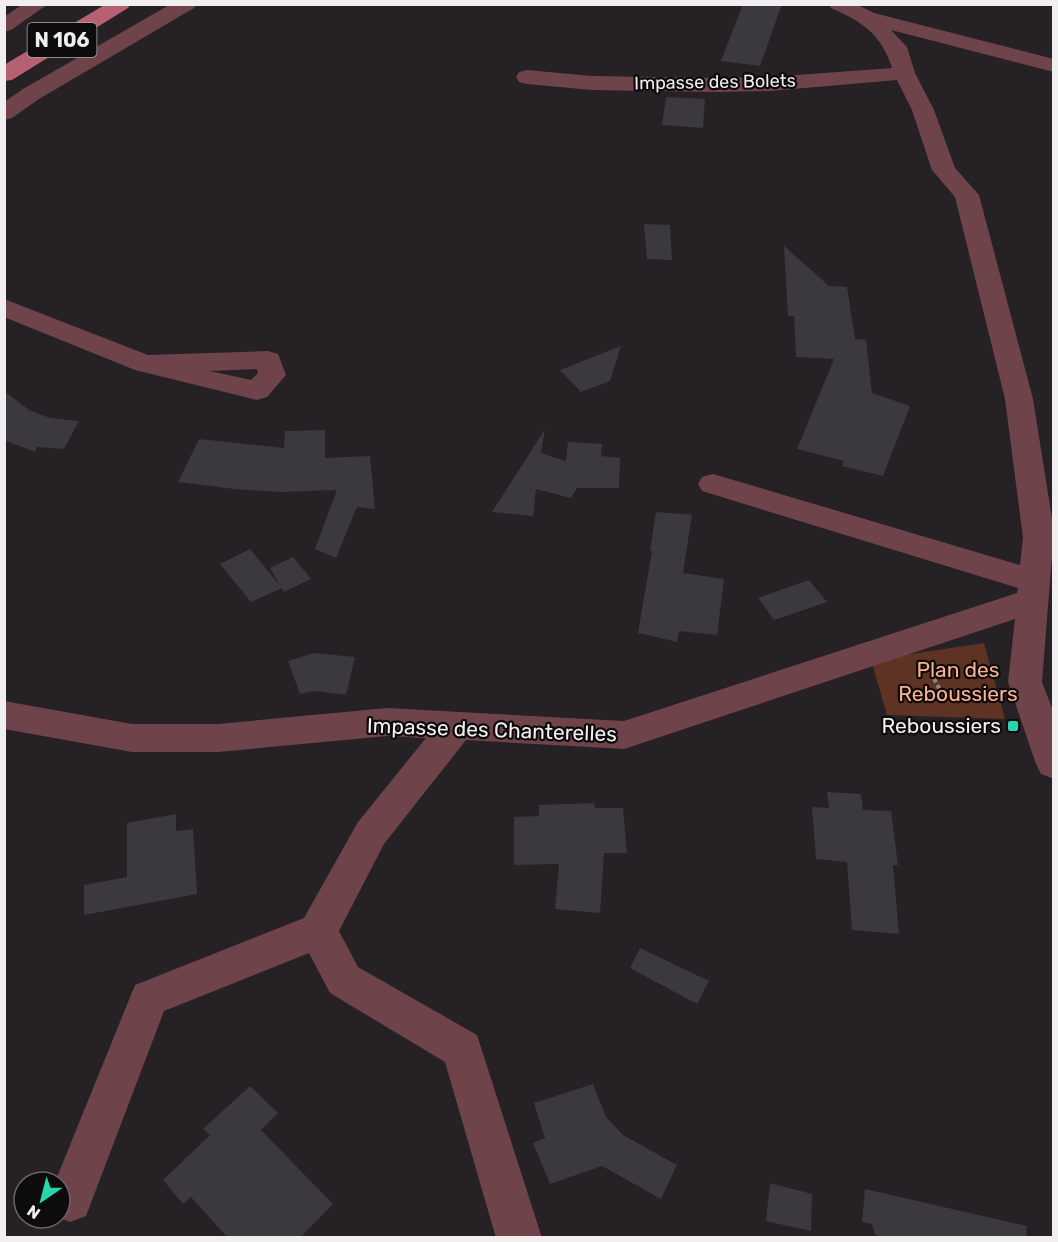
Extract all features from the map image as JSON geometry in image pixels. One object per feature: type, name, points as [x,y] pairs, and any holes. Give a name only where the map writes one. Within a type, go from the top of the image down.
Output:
[{"type":"main road","name":"N 106","points":[[4,75],[120,5]]},
{"type":"street","points":[[4,26],[38,4]]},
{"type":"street","points":[[4,113],[31,94],[187,4]]},
{"type":"street","points":[[838,4],[867,17],[1053,66]]},
{"type":"street","points":[[867,17],[896,47],[904,73],[923,110],[944,170],[967,195],[978,247],[1019,399],[1039,538],[1025,682],[1053,764]]},
{"type":"street","name":"Impasse des Bolets","points":[[527,76],[592,83],[716,85],[770,84],[904,73]]},
{"type":"street","points":[[4,307],[146,364]]},
{"type":"street","points":[[713,483],[1034,591]]},
{"type":"street","name":"Impasse des Chanterelles","points":[[4,715],[132,738],[218,738],[387,722],[624,735],[1034,591]]},
{"type":"street","points":[[72,1195],[149,998],[318,931],[370,833],[457,726]]},
{"type":"street","points":[[318,931],[344,980],[462,1049],[519,1238]]},
{"type":"green space","name":"Plan des Reboussiers","points":[[984,643],[1005,719],[887,715],[871,660]]},
{"type":"building","points":[[743,4],[782,4],[760,66],[721,61]]},
{"type":"building","points":[[666,97],[705,99],[703,128],[662,125]]},
{"type":"building","points":[[644,224],[670,225],[672,260],[647,259]]},
{"type":"building","points":[[784,246],[829,286],[847,287],[855,339],[866,340],[872,393],[910,406],[883,476],[842,466],[844,461],[797,449],[834,359],[796,357],[794,316],[788,316]]},
{"type":"building","points":[[621,346],[610,381],[581,392],[560,370]]},
{"type":"building","points":[[4,391],[29,410],[50,418],[79,421],[64,449],[37,447],[35,452],[4,440]]},
{"type":"building","points":[[545,429],[541,453],[566,461],[568,442],[602,444],[601,456],[620,458],[619,488],[577,488],[571,498],[536,489],[533,516],[492,512]]},
{"type":"building","points":[[325,430],[325,458],[370,456],[375,509],[357,507],[336,558],[315,549],[337,490],[280,492],[178,482],[199,439],[284,448],[285,431]]},
{"type":"building","points":[[656,512],[692,515],[683,573],[724,579],[717,635],[679,631],[677,642],[638,633]]},
{"type":"building","points":[[250,549],[282,588],[251,602],[220,564]]},
{"type":"building","points":[[293,557],[311,579],[284,592],[270,568]]},
{"type":"building","points":[[809,580],[827,602],[774,620],[758,598]]},
{"type":"building","points":[[315,653],[355,657],[346,695],[314,691],[300,694],[288,661]]},
{"type":"building","points":[[827,792],[861,794],[863,810],[891,811],[898,865],[893,865],[899,934],[852,930],[847,862],[816,859],[812,807],[829,808]]},
{"type":"building","points":[[594,803],[595,808],[623,808],[627,853],[604,853],[600,913],[555,909],[559,864],[514,865],[514,817],[539,816],[539,805]]},
{"type":"building","points":[[176,814],[176,831],[193,829],[197,894],[84,915],[84,885],[127,877],[127,823]]},
{"type":"building","points":[[640,948],[709,981],[697,1004],[630,968]]},
{"type":"building","points":[[593,1084],[606,1117],[623,1135],[677,1165],[661,1199],[602,1166],[550,1184],[533,1143],[545,1138],[534,1103]]},
{"type":"building","points":[[250,1086],[278,1113],[261,1130],[333,1204],[300,1238],[228,1238],[191,1197],[183,1204],[163,1180],[210,1135],[203,1129]]},
{"type":"building","points":[[770,1183],[812,1194],[811,1231],[766,1221]]},
{"type":"building","points":[[865,1189],[1027,1226],[1026,1238],[886,1238],[875,1235],[872,1224],[862,1222]]},
{"type":"place","name":"Reboussiers","points":[[1013,726]]}]
